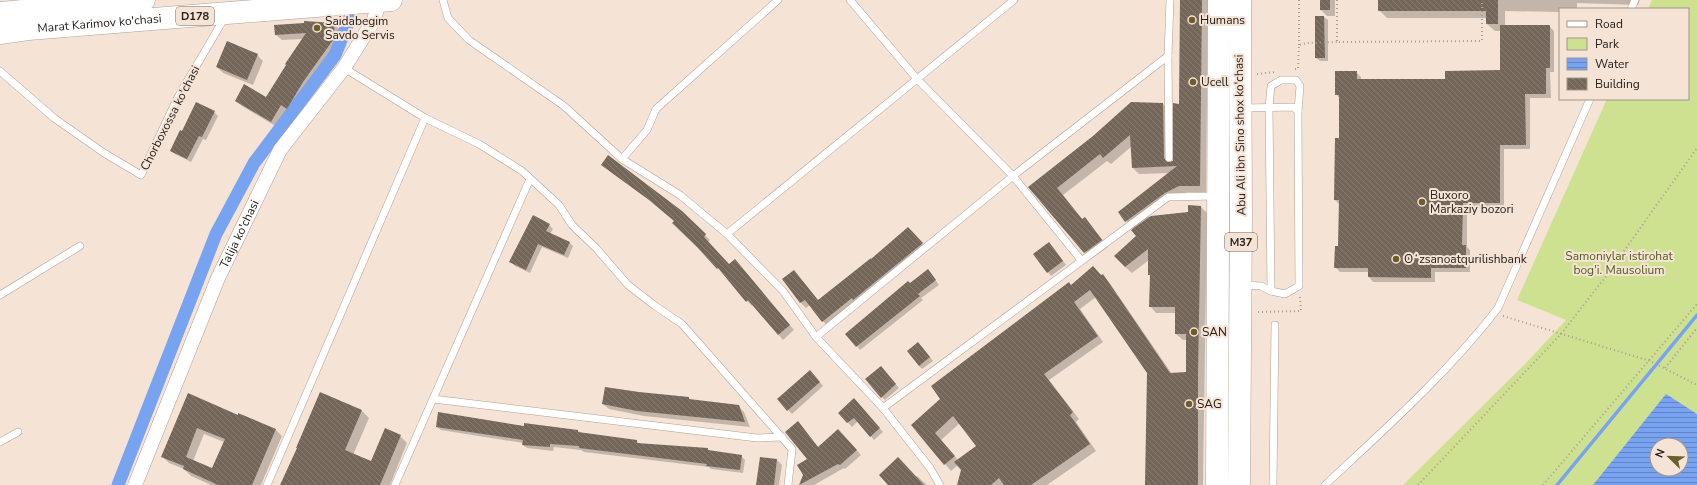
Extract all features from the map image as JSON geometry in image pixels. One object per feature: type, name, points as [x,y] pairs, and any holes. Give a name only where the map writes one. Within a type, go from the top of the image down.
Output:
[{"type":"main road","name":"Marat Karimov ko'chasi","points":[[0,13],[107,2],[144,0]]},
{"type":"main road","name":"Abu Ali ibn Sino shox ko'chasi","points":[[1217,485],[1219,0]]},
{"type":"main road","name":"Abu Ali ibn Sino shox ko'chasi","points":[[1239,485],[1241,285],[1240,0]]},
{"type":"main road","name":"Marat Karimov ko'chasi","points":[[0,33],[28,29],[385,1]]},
{"type":"street","name":"Talija ko'chasi","points":[[134,485],[218,278],[280,150],[344,68],[385,1]]},
{"type":"lane","points":[[443,0],[448,18],[469,40],[564,106],[622,158],[680,195],[727,234],[783,291],[816,337],[883,408],[930,468],[940,485]]},
{"type":"lane","points":[[622,158],[647,130],[656,109],[778,0]]},
{"type":"lane","points":[[850,0],[917,79],[1012,176],[1081,260]]},
{"type":"lane","points":[[727,234],[1014,0]]},
{"type":"lane","points":[[1169,158],[1168,56],[1170,0]]},
{"type":"lane","name":"Chorboxossa ko'chasi","points":[[0,71],[54,118],[104,153],[141,175],[178,97],[228,14]]},
{"type":"lane","points":[[816,337],[1012,176],[1168,56]]},
{"type":"lane","points":[[344,68],[425,118],[479,144],[522,171],[559,205],[572,225],[596,248],[628,286],[682,324],[782,437],[792,450],[788,485]]},
{"type":"lane","points":[[1241,285],[1261,286],[1271,291],[1285,294],[1299,286],[1298,111],[1300,86],[1296,80],[1281,80],[1271,86],[1269,107],[1271,291]]},
{"type":"lane","points":[[1325,485],[1419,398],[1483,328],[1498,308],[1590,100]]},
{"type":"lane","points":[[1240,108],[1293,107],[1298,111]]},
{"type":"lane","points":[[267,485],[425,118]]},
{"type":"lane","points":[[395,485],[530,179]]},
{"type":"lane","points":[[883,408],[1168,197],[1218,196]]},
{"type":"lane","points":[[0,295],[80,246]]},
{"type":"lane","points":[[1273,485],[1275,325]]},
{"type":"lane","points":[[433,399],[757,438],[782,437]]},
{"type":"lane","points":[[0,442],[18,432]]},
{"type":"path","points":[[1299,0],[1299,45]]},
{"type":"path","points":[[1337,0],[1336,42],[1482,41],[1482,0]]},
{"type":"path","points":[[1418,485],[1561,334],[1607,275],[1697,148]]},
{"type":"path","points":[[1240,312],[1301,311],[1299,286]]},
{"type":"path","points":[[1543,485],[1651,361],[1697,304]]},
{"type":"path","points":[[1494,313],[1651,361],[1697,385]]},
{"type":"path","points":[[1665,368],[1697,328]]},
{"type":"green space","name":"Samoniylar istirohat bog'i. Mausolium","points":[[1652,0],[1697,0],[1697,485],[1403,485],[1526,363],[1566,320],[1517,300],[1607,100],[1689,100],[1689,8],[1648,8]]},
{"type":"water","points":[[1666,394],[1697,414],[1697,485],[1593,485]]},
{"type":"building","points":[[1180,0],[1202,0],[1200,186],[1179,186],[1165,193],[1125,222],[1118,212],[1177,166],[1132,168],[1130,135],[1103,158],[1100,154],[1057,188],[1082,219],[1085,217],[1102,240],[1084,253],[1028,187],[1093,136],[1131,102],[1163,103],[1164,158],[1167,162],[1173,161],[1173,103],[1179,104]]},
{"type":"building","points":[[1320,0],[1330,0],[1330,10],[1320,10]]},
{"type":"building","points":[[1378,0],[1498,0],[1498,24],[1486,24],[1486,11],[1378,11]]},
{"type":"building","points":[[1315,16],[1324,16],[1325,58],[1315,58]]},
{"type":"building","points":[[304,21],[335,23],[333,40],[303,82],[287,109],[281,105],[271,122],[235,101],[244,84],[266,97],[286,65],[285,64],[306,33],[275,35],[274,25],[304,23]]},
{"type":"building","points":[[1500,25],[1550,25],[1550,68],[1546,68],[1546,94],[1525,94],[1526,145],[1500,145],[1500,203],[1463,203],[1462,245],[1466,245],[1466,268],[1431,268],[1431,278],[1368,277],[1368,268],[1334,268],[1335,246],[1338,246],[1339,200],[1334,200],[1335,138],[1339,138],[1339,95],[1335,95],[1335,71],[1357,71],[1357,79],[1445,79],[1445,71],[1500,70]]},
{"type":"building","points":[[227,41],[258,54],[247,80],[216,67]]},
{"type":"building","points":[[196,102],[215,111],[202,137],[199,136],[187,159],[170,151],[180,130],[182,131]]},
{"type":"building","points":[[608,155],[682,211],[706,234],[704,237],[729,264],[735,259],[790,325],[778,335],[748,300],[746,302],[718,268],[717,269],[672,223],[674,221],[649,200],[601,165]]},
{"type":"building","points":[[1188,205],[1201,206],[1198,373],[1198,485],[1145,485],[1147,373],[1090,290],[1074,302],[1098,336],[1044,374],[1073,412],[1070,415],[1090,444],[1031,485],[1004,485],[999,478],[991,485],[957,485],[961,470],[954,462],[976,446],[953,416],[935,433],[955,456],[944,465],[911,425],[940,399],[931,386],[1069,282],[1071,285],[1093,266],[1101,275],[1103,274],[1170,373],[1186,372],[1186,334],[1175,334],[1175,307],[1149,307],[1150,275],[1148,275],[1148,249],[1125,267],[1114,256],[1136,236],[1131,230],[1151,216],[1188,212]]},
{"type":"building","points":[[533,215],[550,224],[546,231],[570,242],[564,255],[538,244],[526,270],[509,262]]},
{"type":"building","points":[[908,227],[923,243],[853,300],[852,298],[822,322],[805,300],[800,303],[782,279],[794,270],[818,300],[871,259]]},
{"type":"building","points":[[1049,242],[1063,261],[1047,273],[1033,254]]},
{"type":"building","points":[[928,269],[936,280],[918,294],[920,296],[856,347],[845,334],[908,281],[910,283]]},
{"type":"building","points":[[918,342],[930,357],[919,366],[907,351]]},
{"type":"building","points":[[881,366],[896,384],[881,398],[865,379]]},
{"type":"building","points":[[810,370],[820,382],[787,411],[777,399]]},
{"type":"building","points":[[605,387],[689,397],[689,399],[739,405],[745,422],[637,411],[602,404]]},
{"type":"building","points":[[320,392],[362,410],[345,450],[371,461],[385,428],[401,435],[380,485],[280,485]]},
{"type":"building","points":[[188,393],[238,415],[238,413],[276,429],[252,485],[218,485],[183,469],[184,466],[161,457]],"holes":[[[197,428],[225,439],[212,468],[186,457]]]},
{"type":"building","points":[[854,398],[880,428],[870,437],[854,418],[847,423],[838,413]]},
{"type":"building","points":[[438,412],[524,426],[524,423],[578,430],[578,432],[637,440],[637,443],[708,448],[708,450],[742,455],[740,470],[706,466],[707,464],[579,448],[579,446],[550,444],[550,447],[522,445],[523,440],[436,427]]},
{"type":"building","points":[[798,421],[818,447],[838,429],[857,450],[840,465],[838,464],[799,485],[803,475],[797,465],[807,459],[785,432]]},
{"type":"building","points":[[760,457],[777,459],[774,485],[756,485]]},
{"type":"building","points":[[898,457],[924,485],[888,485],[879,475]]},
{"type":"waterway","points":[[118,485],[216,234],[254,163],[335,55],[352,13]]},
{"type":"waterway","points":[[1557,485],[1697,315]]},
{"type":"place","name":"Humans","points":[[1192,20]]},
{"type":"place","name":"Saidabegim Savdo Servis","points":[[317,28]]},
{"type":"place","name":"Ucell","points":[[1193,82]]},
{"type":"place","name":"Buxoro Markaziy bozori","points":[[1422,202]]},
{"type":"place","name":"Oʻzsanoatqurilishbank","points":[[1396,259]]},
{"type":"place","name":"SAN","points":[[1194,332]]},
{"type":"place","name":"SAG","points":[[1189,404]]}]
